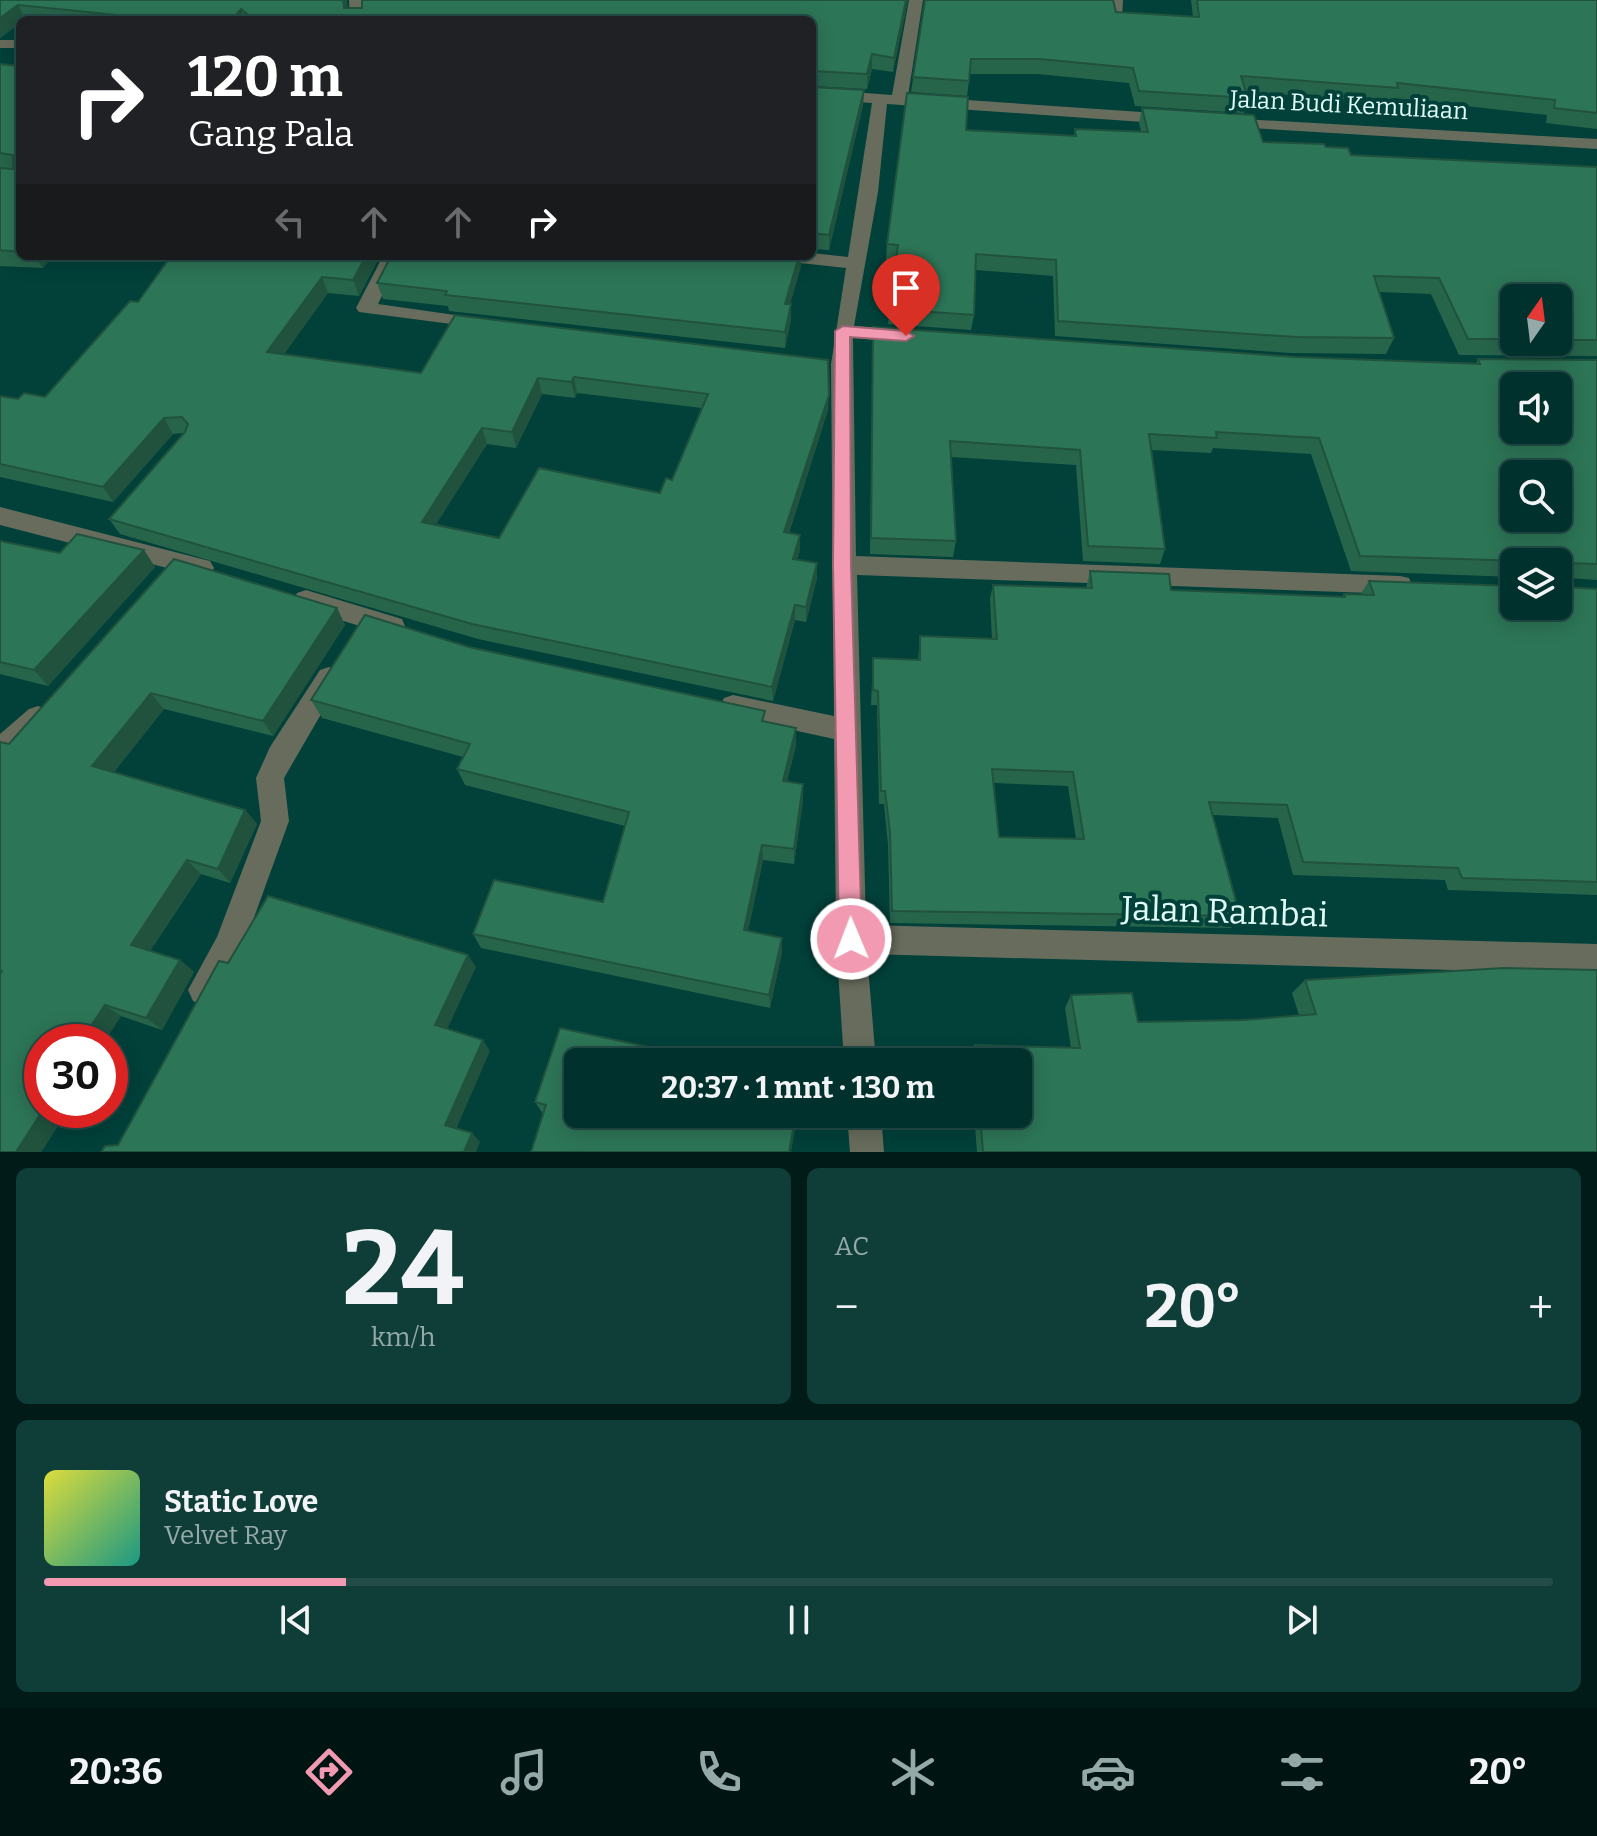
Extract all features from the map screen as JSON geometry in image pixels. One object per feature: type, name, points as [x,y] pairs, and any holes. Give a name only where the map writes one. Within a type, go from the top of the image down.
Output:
[{"type":"street","points":[[859,1048],[851,939],[848,731],[834,363],[843,331],[869,192],[916,0]]},
{"type":"street","points":[[1116,0],[1117,16]]},
{"type":"street","name":"Jalan Budi Kemuliaan","points":[[816,94],[1597,144]]},
{"type":"street","points":[[816,259],[855,263]]},
{"type":"street","points":[[390,260],[366,308],[496,326]]},
{"type":"street","points":[[843,331],[922,337]]},
{"type":"street","points":[[0,516],[222,574]]},
{"type":"street","points":[[98,540],[117,518]]},
{"type":"street","points":[[160,584],[179,561]]},
{"type":"street","points":[[842,565],[1420,586]]},
{"type":"street","points":[[280,592],[422,635]]},
{"type":"street","points":[[191,1014],[229,945],[275,821],[270,778],[280,755],[367,618]]},
{"type":"street","points":[[0,751],[55,701]]},
{"type":"street","points":[[709,701],[848,731]]},
{"type":"street","name":"Jalan Rambai","points":[[851,939],[1597,959]]},
{"type":"street","points":[[865,1128],[867,1152]]},
{"type":"building","points":[[0,0],[343,0],[344,8],[362,8],[362,0],[906,0],[894,58],[872,54],[867,74],[816,71],[816,16],[249,16],[241,9],[235,16],[127,16],[18,5],[0,18]]},
{"type":"building","points":[[925,0],[1113,0],[1116,12],[1199,17],[1197,0],[1597,0],[1597,113],[1554,108],[1555,100],[1397,83],[1398,88],[1241,76],[1248,98],[1139,91],[1133,68],[1040,59],[971,59],[969,81],[913,77]]},
{"type":"building","points":[[0,64],[16,66],[16,252],[0,250],[0,168],[13,169],[13,155],[0,153]]},
{"type":"building","points":[[816,87],[864,90],[829,235],[816,233]]},
{"type":"building","points":[[907,93],[968,97],[966,130],[1076,136],[1075,129],[1148,132],[1142,108],[1254,115],[1263,142],[1324,144],[1326,147],[1348,148],[1351,155],[1597,167],[1597,340],[1572,340],[1572,284],[1500,284],[1500,339],[1468,339],[1439,278],[1374,276],[1394,338],[1296,337],[1058,321],[1056,260],[976,254],[974,315],[889,309],[898,245],[887,244]]},
{"type":"building","points":[[168,260],[364,260],[353,280],[322,277],[267,352],[421,373],[455,315],[828,360],[829,395],[784,532],[800,535],[793,559],[817,563],[806,607],[795,605],[772,687],[472,624],[109,519],[185,432],[188,424],[182,417],[164,418],[103,487],[0,464],[0,396],[18,399],[24,393],[45,397],[130,301],[138,302]],"holes":[[[574,377],[708,394],[672,480],[666,478],[660,493],[539,468],[499,538],[422,522],[482,428],[512,432],[538,378],[571,382]]]},
{"type":"building","points":[[389,260],[798,260],[785,304],[791,304],[785,332],[445,295],[447,291],[377,283]]},
{"type":"building","points":[[873,327],[1296,357],[1480,364],[1478,359],[1597,360],[1597,564],[1572,563],[1572,548],[1500,548],[1500,560],[1360,556],[1319,438],[1216,432],[1217,438],[1149,434],[1165,549],[1088,546],[1080,450],[950,441],[956,541],[871,538]]},
{"type":"building","points":[[77,534],[144,550],[34,670],[0,662],[0,541],[60,553]]},
{"type":"building","points":[[174,559],[337,608],[263,721],[151,693],[92,766],[245,810],[218,869],[187,860],[131,945],[180,960],[146,1018],[105,1005],[92,1024],[24,1024],[24,1128],[31,1128],[16,1152],[0,1152],[0,742],[9,744]]},
{"type":"building","points":[[1090,571],[1169,574],[1171,590],[1345,597],[1344,594],[1374,595],[1369,581],[1500,586],[1500,620],[1572,620],[1572,587],[1597,589],[1597,882],[1462,878],[1458,868],[1303,862],[1287,805],[1209,802],[1240,916],[892,911],[890,832],[885,791],[881,791],[878,691],[873,690],[873,658],[920,660],[920,636],[997,639],[993,585],[1092,588]],"holes":[[[992,769],[1073,772],[1084,839],[999,837]]]},
{"type":"building","points":[[365,615],[469,647],[765,711],[762,721],[796,728],[783,781],[803,784],[794,849],[762,845],[744,930],[782,938],[769,995],[473,934],[494,880],[603,902],[629,812],[457,769],[470,744],[311,700]]},
{"type":"building","points":[[268,896],[468,955],[435,1025],[483,1040],[445,1125],[472,1133],[464,1152],[101,1152],[105,1146],[118,1145],[219,961],[228,963]]},
{"type":"building","points":[[1504,968],[1597,970],[1597,1152],[983,1152],[981,1128],[1032,1128],[1032,1048],[975,1048],[975,1045],[1080,1048],[1071,995],[1132,993],[1138,1022],[1244,1020],[1316,1014],[1305,980]]},
{"type":"building","points":[[560,1028],[653,1048],[564,1048],[564,1128],[793,1128],[789,1152],[531,1152],[546,1105],[535,1102]]},
{"type":"route","points":[[851,939],[842,565],[843,331],[906,336]]}]
